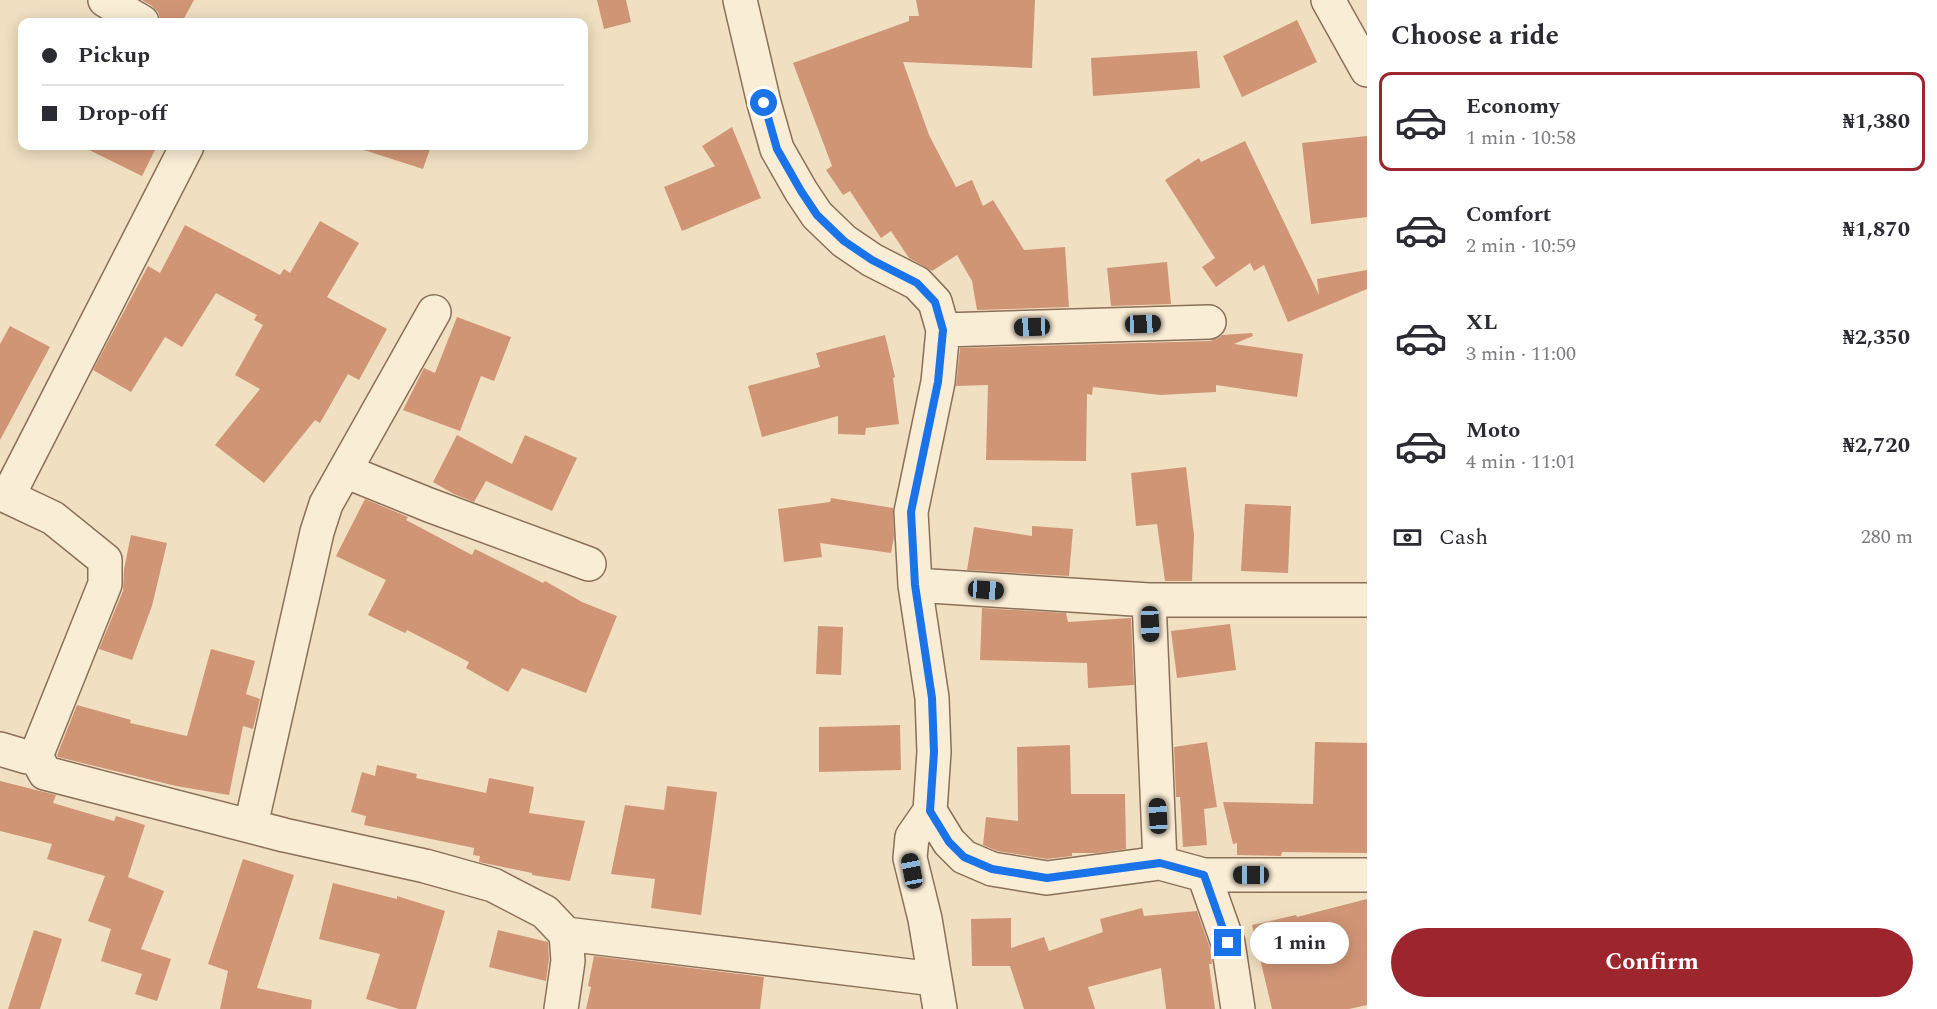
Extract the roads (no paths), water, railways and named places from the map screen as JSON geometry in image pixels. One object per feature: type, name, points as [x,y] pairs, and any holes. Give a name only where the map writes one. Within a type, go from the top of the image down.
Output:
[{"type":"street","points":[[105,0],[135,18]]},
{"type":"street","points":[[36,756],[45,772],[57,777],[284,835],[425,866],[493,885],[545,912],[566,934],[937,994],[925,919],[910,858],[912,837],[930,811],[934,752],[932,698],[915,585],[911,512],[938,382],[943,330],[935,302],[917,283],[872,260],[844,241],[817,215],[801,191],[777,149],[740,0]]},
{"type":"street","points":[[1328,0],[1367,70]]},
{"type":"street","points":[[36,756],[105,584],[105,560],[53,518],[4,495],[185,150]]},
{"type":"street","points":[[251,825],[317,531],[326,504],[434,312]]},
{"type":"street","points":[[943,330],[1209,322]]},
{"type":"street","points":[[345,471],[588,564]]},
{"type":"street","points":[[915,585],[1149,600],[1367,600]]},
{"type":"street","points":[[1149,600],[1160,863]]},
{"type":"street","points":[[0,749],[27,757],[36,756]]},
{"type":"street","points":[[930,811],[949,842],[964,857],[992,869],[1047,878],[1160,863],[1204,875],[1367,875]]},
{"type":"street","points":[[1204,875],[1228,943],[1238,1009]]},
{"type":"street","points":[[561,1009],[568,961],[566,934]]}]
